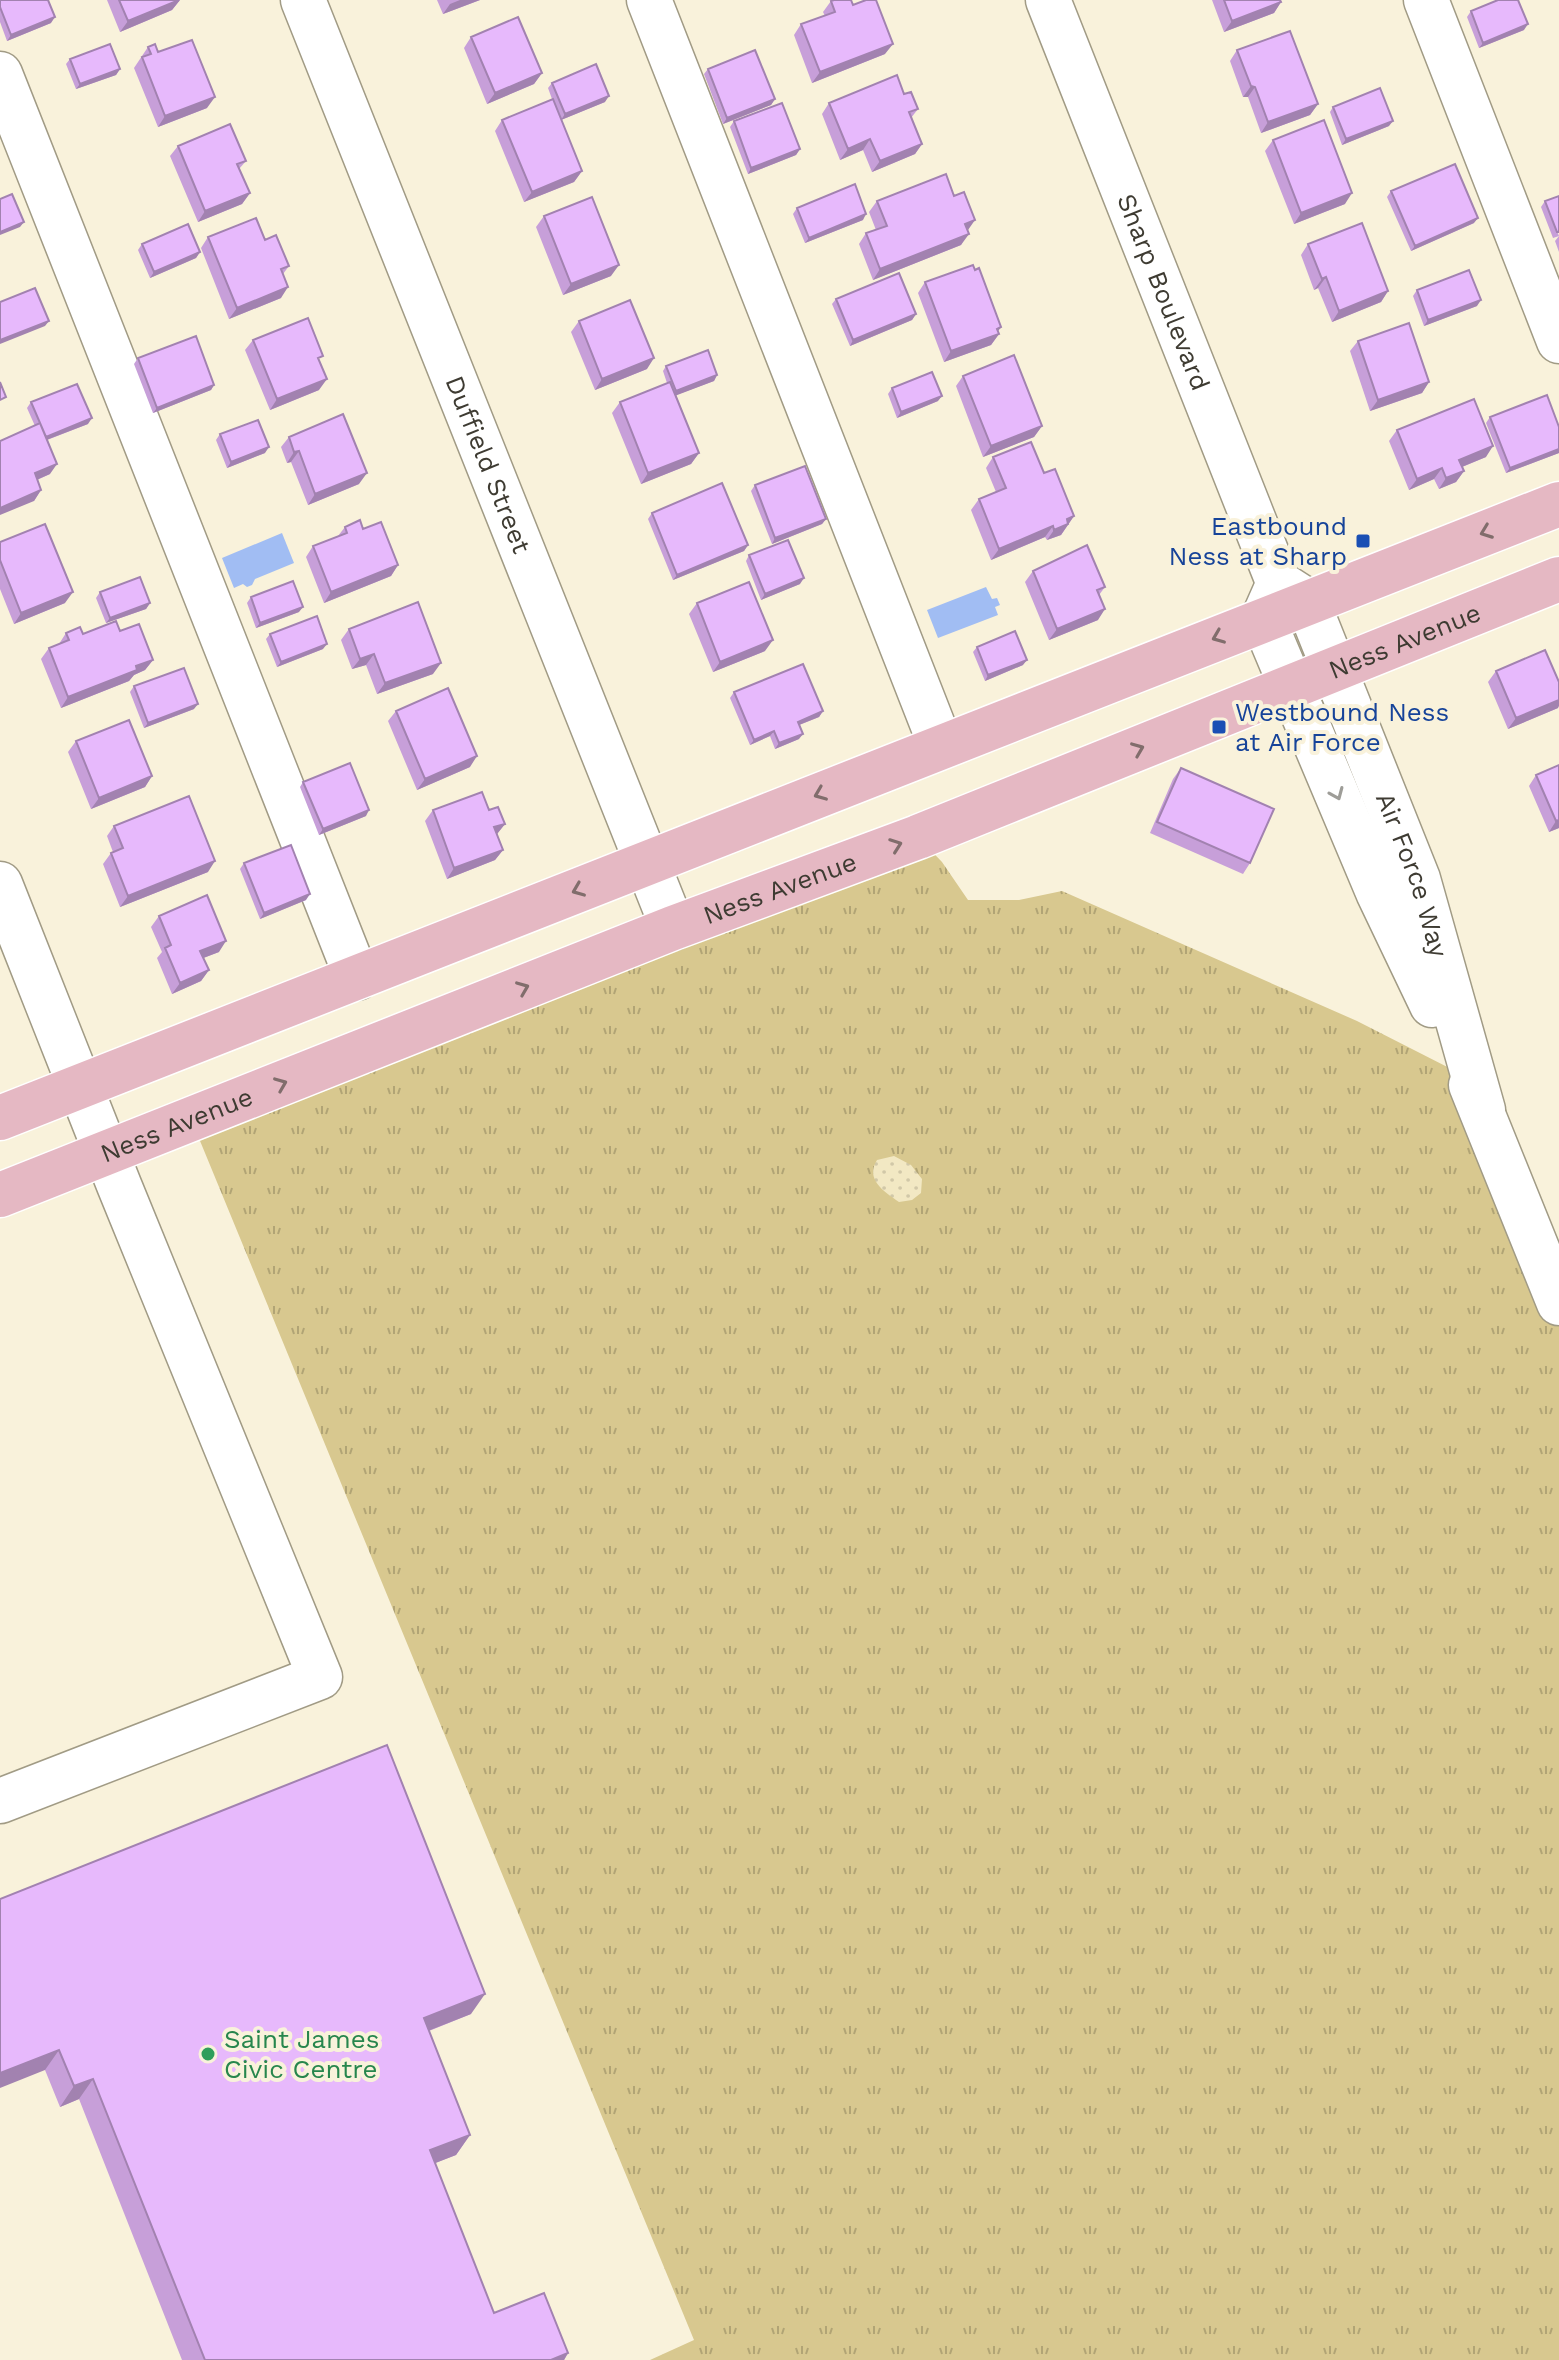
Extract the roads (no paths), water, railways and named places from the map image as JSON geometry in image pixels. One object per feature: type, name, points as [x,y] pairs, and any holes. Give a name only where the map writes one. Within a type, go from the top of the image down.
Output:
[{"type":"main road","points":[[0,1118],[941,746],[1283,601],[1559,504]]},
{"type":"main road","name":"Ness Avenue","points":[[0,1195],[673,928],[918,837],[1559,579]]},
{"type":"street","name":"Duffield Street","points":[[303,0],[673,928]]},
{"type":"street","points":[[649,0],[941,746]]},
{"type":"street","name":"Sharp Boulevard","points":[[1048,0],[1283,601]]},
{"type":"street","points":[[1426,0],[1559,341]]},
{"type":"street","points":[[0,74],[357,978]]},
{"type":"street","name":"Air Force Way","points":[[1283,601],[1336,671],[1418,879],[1483,1110]]},
{"type":"street","name":"Air Force Way","points":[[1283,601],[1292,688],[1378,892],[1483,1110],[1559,1303]]},
{"type":"street","points":[[0,884],[320,1677],[0,1801]]},
{"type":"water","points":[[282,533],[294,563],[255,579],[252,585],[247,587],[243,584],[234,588],[222,558]]},
{"type":"water","points":[[986,587],[992,599],[997,598],[1000,605],[995,607],[998,615],[938,638],[927,610]]},
{"type":"place","name":"Eastbound Ness at Sharp","points":[[1363,541]]},
{"type":"place","name":"Westbound Ness at Air Force","points":[[1219,727]]},
{"type":"place","name":"Saint James Civic Centre","points":[[208,2054]]}]
